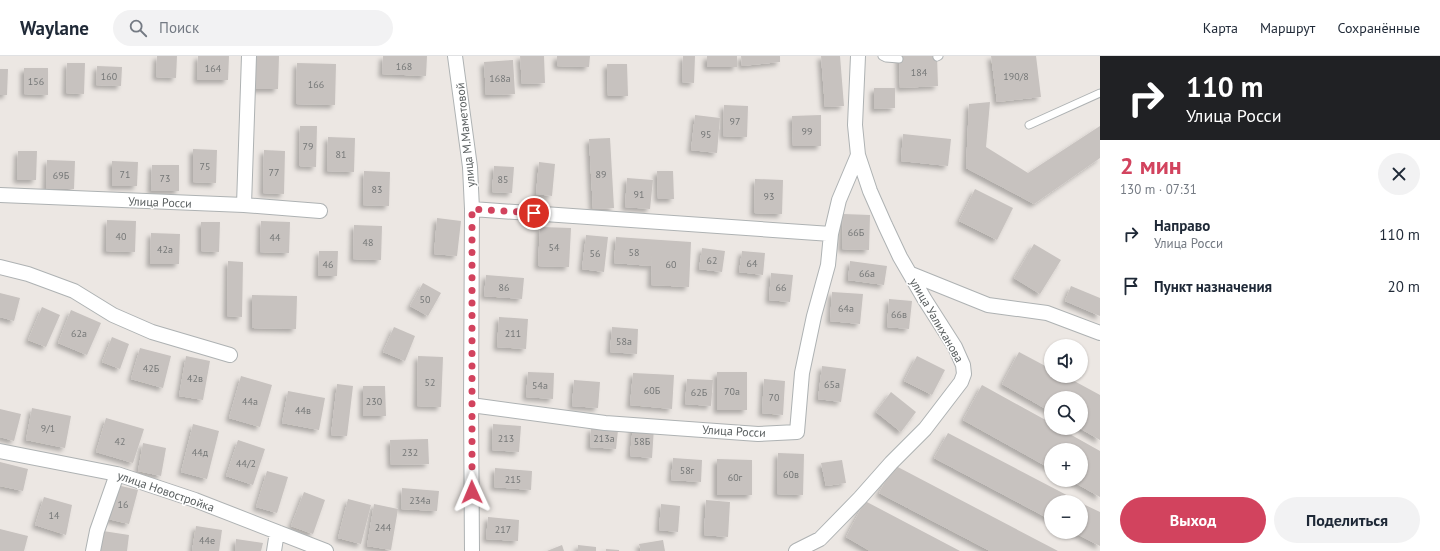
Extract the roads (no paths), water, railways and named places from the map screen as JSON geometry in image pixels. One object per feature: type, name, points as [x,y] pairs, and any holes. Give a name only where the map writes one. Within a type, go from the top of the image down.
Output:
[{"type":"street","points":[[244,205],[249,56]]},
{"type":"street","name":"улица М.Маметовой","points":[[455,56],[470,167],[472,209],[472,551]]},
{"type":"street","name":"улица Уалиханова","points":[[796,551],[820,539],[860,498],[925,428],[961,382],[964,374],[963,365],[951,341],[925,300],[885,225],[870,191],[858,156],[855,125],[858,86],[858,56]]},
{"type":"street","name":"Улица Росси","points":[[471,405],[605,424],[758,434],[797,432],[802,373],[814,316],[828,266],[831,234],[839,200],[858,156]]},
{"type":"street","name":"Улица Росси","points":[[0,195],[244,205],[320,211]]},
{"type":"street","points":[[472,209],[831,234]]},
{"type":"street","points":[[0,267],[28,274],[74,291],[113,315],[152,332],[230,355]]},
{"type":"street","points":[[911,274],[988,305],[1047,313],[1100,334]]},
{"type":"street","name":"улица Новостройка","points":[[0,451],[117,474],[195,500],[326,551]]},
{"type":"street","points":[[93,551],[97,531],[117,474]]},
{"type":"street","points":[[274,551],[277,532]]},
{"type":"lane","points":[[882,56],[886,58],[899,59]]},
{"type":"lane","points":[[1029,124],[1100,93]]}]
